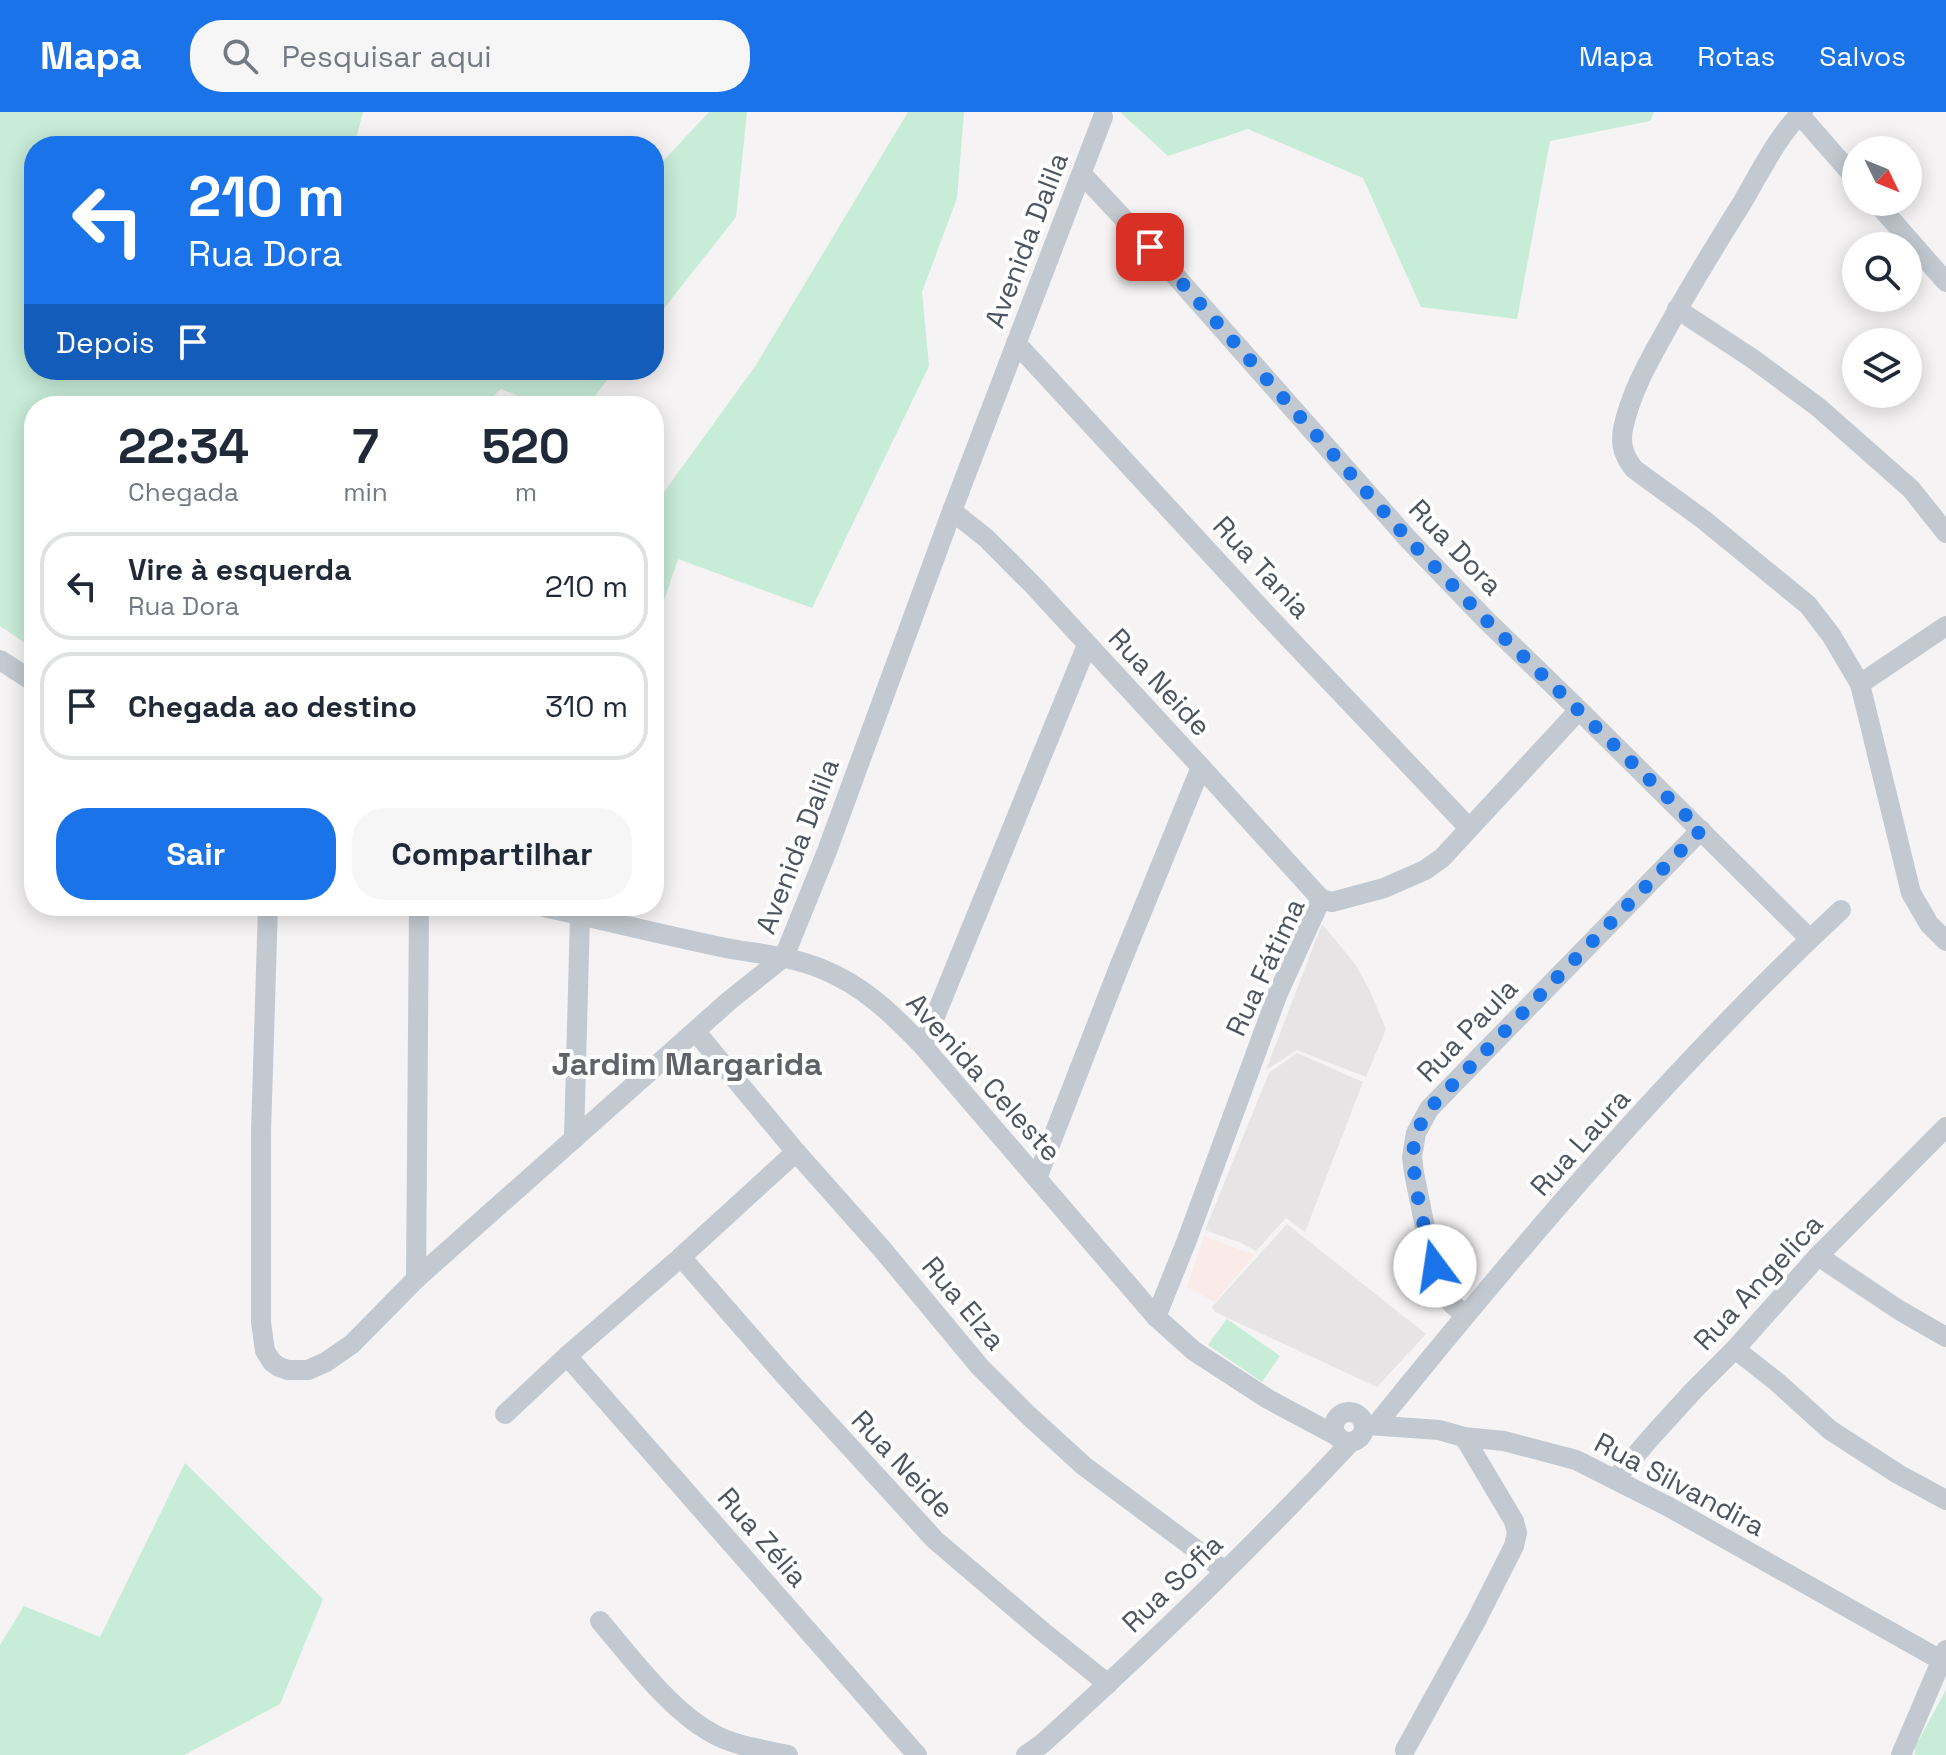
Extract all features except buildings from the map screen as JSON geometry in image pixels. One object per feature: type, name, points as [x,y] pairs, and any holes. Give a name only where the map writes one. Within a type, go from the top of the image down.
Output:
[{"type":"street","points":[[1842,162],[1801,113],[1773,152],[1677,309],[1641,375],[1622,432],[1622,449],[1634,469],[1704,520],[1808,605],[1831,635],[1860,684],[1911,893],[1929,924],[1946,941]]},
{"type":"street","name":"Avenida Dalila","points":[[268,916],[261,1132],[261,1322],[265,1351],[272,1362],[288,1370],[308,1370],[352,1344],[416,1279],[730,1000],[784,957],[827,851],[952,511],[1103,117]]},
{"type":"street","name":"Rua Dora","points":[[1082,174],[1408,539],[1486,620],[1810,939]]},
{"type":"street","points":[[1888,216],[1946,282]]},
{"type":"street","points":[[1677,309],[1818,407],[1911,489],[1946,533]]},
{"type":"street","name":"Rua Tania","points":[[1016,343],[1469,828]]},
{"type":"street","name":"Rua Neide","points":[[952,511],[1004,555],[1321,899]]},
{"type":"street","points":[[1860,684],[1946,626]]},
{"type":"street","points":[[923,1046],[1087,645]]},
{"type":"street","points":[[0,660],[24,676]]},
{"type":"street","name":"Rua Fátima","points":[[1156,1317],[1278,993],[1321,899],[1332,902],[1384,888],[1425,870],[1442,858],[1579,710]]},
{"type":"street","points":[[1037,1178],[1201,767]]},
{"type":"street","name":"Rua Paula","points":[[1465,1315],[1452,1304],[1440,1285],[1429,1247],[1412,1157],[1416,1133],[1429,1109],[1701,830]]},
{"type":"street","name":"Rua Laura","points":[[1370,1425],[1635,1121],[1715,1034],[1841,910]]},
{"type":"street","points":[[416,1279],[419,916]]},
{"type":"street","points":[[574,1139],[580,916]]},
{"type":"street","name":"Avenida Celeste","points":[[585,916],[784,957],[822,969],[886,1007],[1156,1317],[1194,1351],[1268,1399],[1344,1439]]},
{"type":"street","name":"Rua Elza","points":[[696,1032],[980,1367],[1084,1466],[1225,1571]]},
{"type":"street","name":"Rua Angelica","points":[[1615,1479],[1818,1256],[1946,1127]]},
{"type":"street","points":[[505,1414],[796,1152]]},
{"type":"street","points":[[1818,1256],[1946,1337]]},
{"type":"street","name":"Rua Neide","points":[[681,1257],[935,1540],[1108,1684]]},
{"type":"street","points":[[1735,1349],[1830,1430],[1898,1474],[1946,1500]]},
{"type":"street","name":"Rua Zélia","points":[[567,1356],[917,1755]]},
{"type":"street","name":"Avenida Celeste","points":[[1268,1399],[1342,1414]]},
{"type":"street","points":[[1346,1412],[1356,1413],[1370,1425],[1360,1439],[1344,1439],[1334,1426],[1338,1417],[1346,1412]]},
{"type":"street","name":"Rua Silvandira","points":[[1370,1425],[1439,1430],[1464,1437],[1504,1441],[1576,1460],[1669,1507],[1944,1658]]},
{"type":"street","points":[[1405,1753],[1476,1621],[1514,1546],[1517,1533],[1514,1521],[1464,1437]]},
{"type":"street","name":"Rua Sofia","points":[[1026,1755],[1108,1684],[1285,1512],[1344,1439]]},
{"type":"street","points":[[600,1621],[659,1690],[708,1732],[731,1742],[788,1755]]},
{"type":"street","points":[[1901,1755],[1944,1658]]},
{"type":"shaded area","points":[[1322,924],[1356,965],[1386,1029],[1366,1077],[1297,1050],[1266,1070]]},
{"type":"shaded area","points":[[1297,1053],[1363,1082],[1305,1232],[1286,1218],[1256,1251],[1205,1230],[1269,1073]]},
{"type":"shaded area","points":[[1287,1224],[1426,1334],[1377,1387],[1215,1312],[1212,1307]]},
{"type":"shaded area","points":[[1204,1236],[1254,1255],[1215,1302],[1187,1287]]},
{"type":"green space","points":[[0,112],[363,112],[357,136],[24,136],[24,380],[607,380],[595,396],[519,396],[501,389],[493,396],[24,396],[24,642],[0,626]]},
{"type":"green space","points":[[709,112],[747,112],[736,217],[664,308],[664,160]]},
{"type":"green space","points":[[908,112],[964,112],[957,198],[922,292],[929,366],[812,608],[678,559],[664,600],[664,492],[756,365]]},
{"type":"green space","points":[[1120,112],[1654,112],[1650,121],[1550,141],[1517,319],[1421,307],[1363,178],[1248,129],[1168,156]]},
{"type":"green space","points":[[1227,1319],[1280,1356],[1262,1382],[1208,1345]]},
{"type":"green space","points":[[185,1463],[323,1599],[280,1704],[184,1755],[0,1755],[0,1645],[24,1606],[100,1637]]},
{"type":"green space","points":[[1946,1690],[1946,1755],[1915,1755],[1915,1747]]},
{"type":"district","name":"Jardim Margarida","points":[[687,1064]]},
{"type":"route","points":[[1150,247],[1408,539],[1486,620],[1701,830],[1429,1109],[1416,1133],[1412,1157],[1435,1266]]}]
